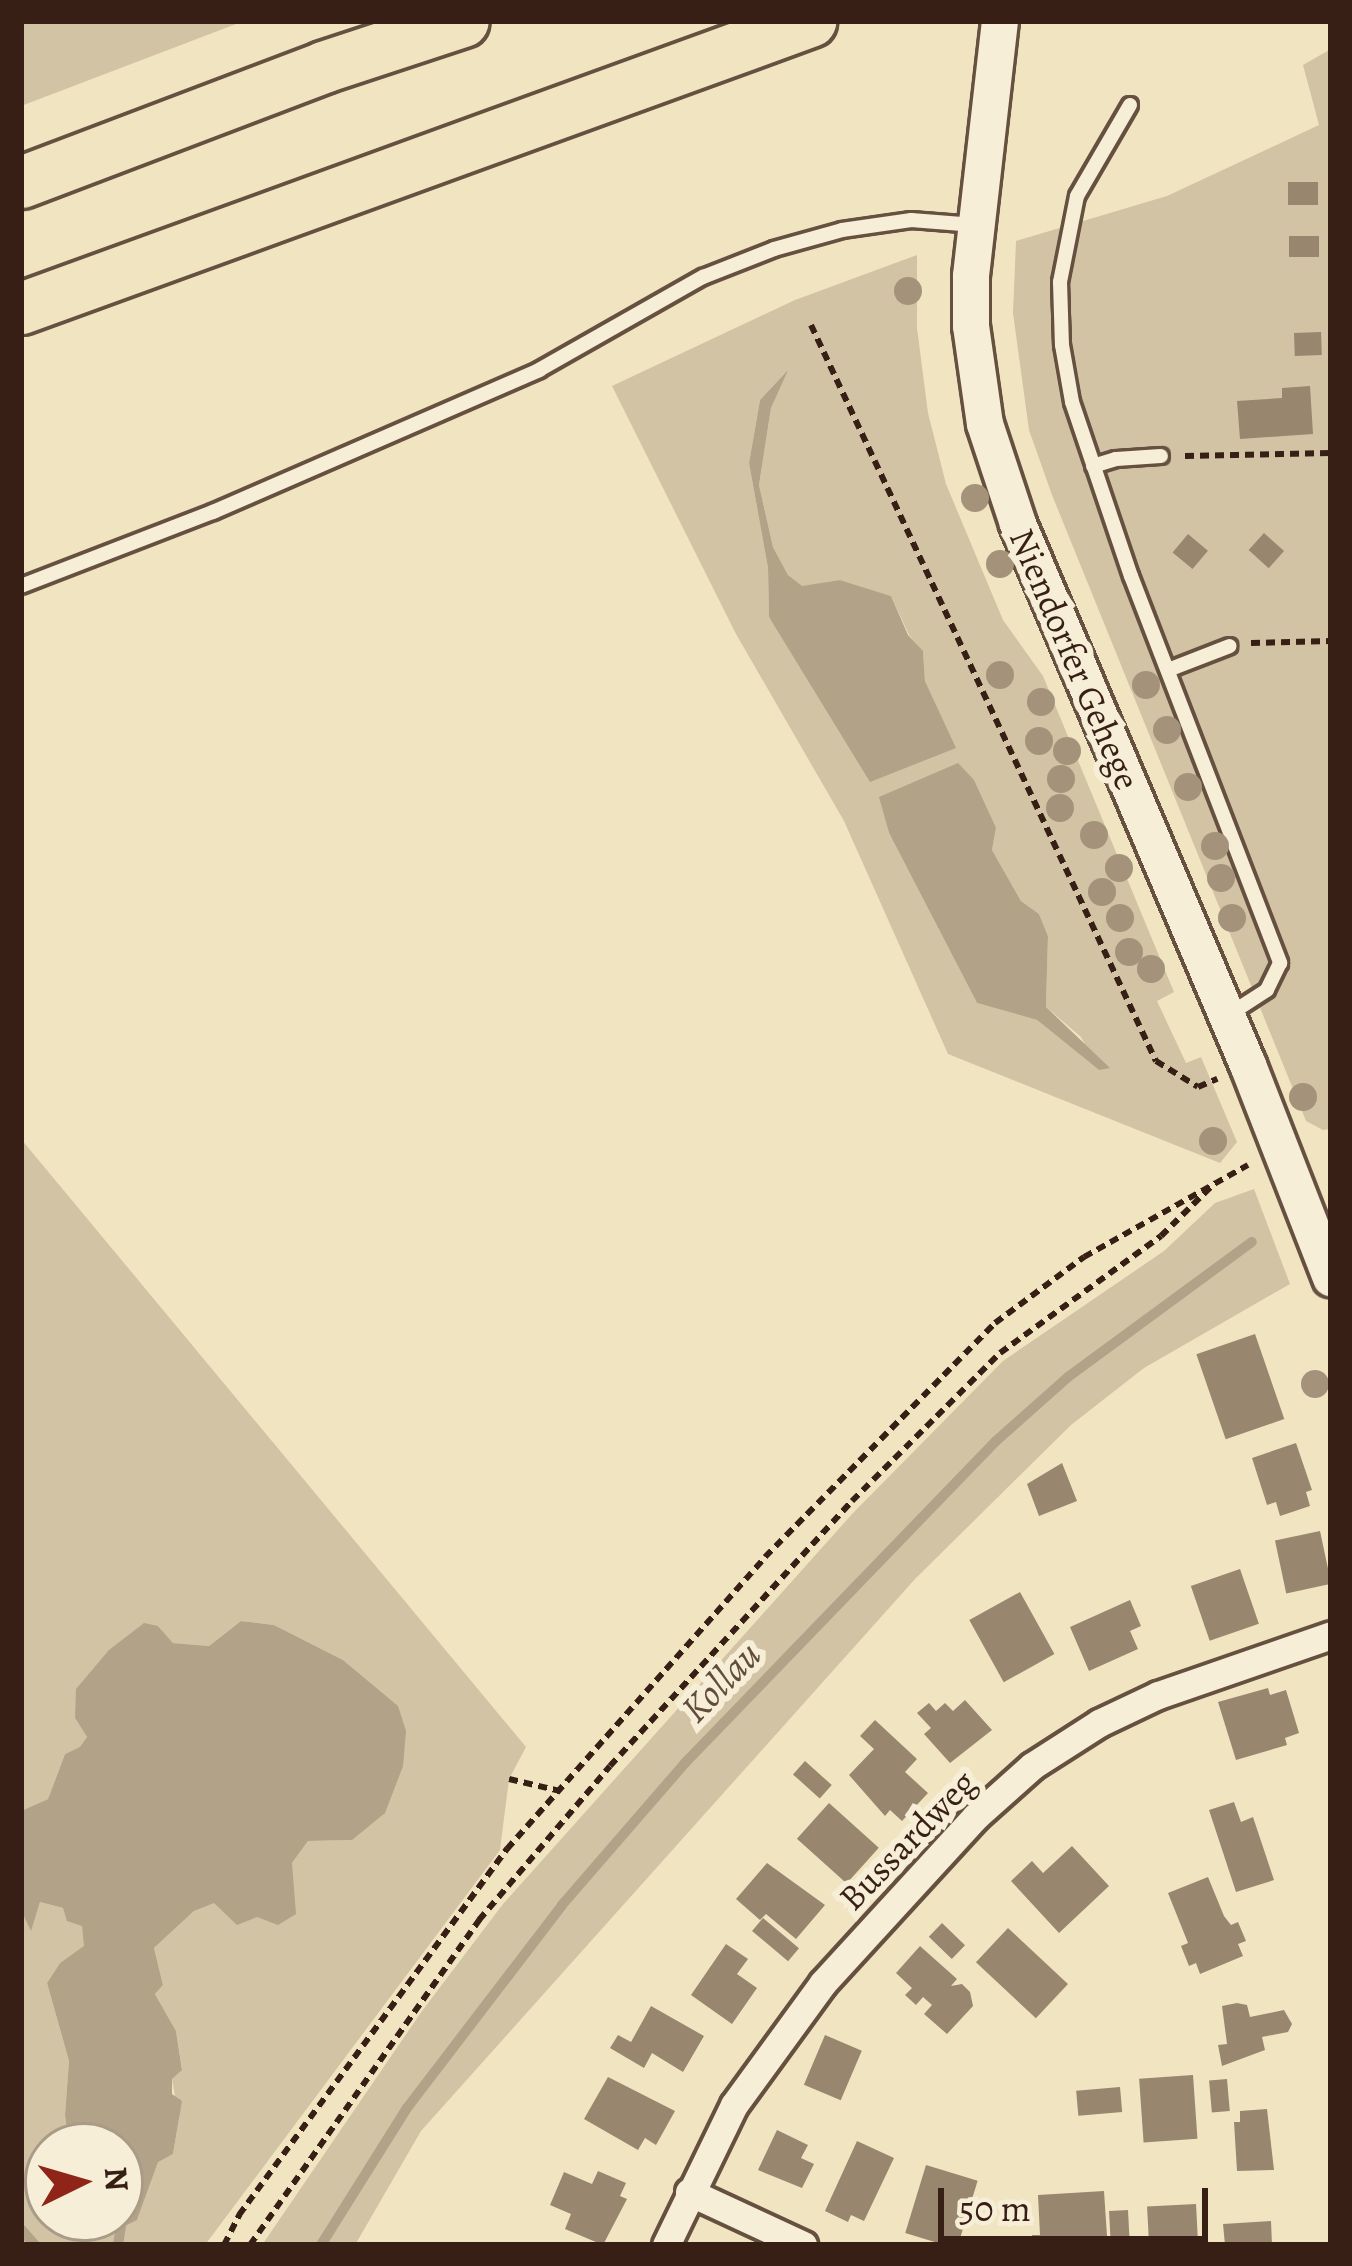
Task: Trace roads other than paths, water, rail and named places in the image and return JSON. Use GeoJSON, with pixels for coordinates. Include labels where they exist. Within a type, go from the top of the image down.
{"type":"FeatureCollection","features":[{"type":"Feature","properties":{"kind":"highway"},"geometry":{"type":"LineString","coordinates":[[21,182],[323,67],[463,21]]}},
{"type":"Feature","properties":{"kind":"highway"},"geometry":{"type":"LineString","coordinates":[[21,308],[809,21]]}},
{"type":"Feature","properties":{"kind":"street","name":"Niendorfer Gehege"},"geometry":{"type":"LineString","coordinates":[[998,34],[975,225],[971,326],[998,470],[1247,1065],[1329,1277]]}},
{"type":"Feature","properties":{"kind":"street","name":"Bussardweg"},"geometry":{"type":"LineString","coordinates":[[674,2243],[689,2192],[734,2104],[823,1983],[975,1816],[1031,1766],[1099,1723],[1158,1695],[1331,1635]]}},
{"type":"Feature","properties":{"kind":"street"},"geometry":{"type":"LineString","coordinates":[[689,2192],[803,2245]]}},
{"type":"Feature","properties":{"kind":"lane"},"geometry":{"type":"LineString","coordinates":[[1130,105],[1077,196],[1060,282],[1062,345],[1072,402],[1094,466],[1280,963],[1267,990],[1226,1017]]}},
{"type":"Feature","properties":{"kind":"lane"},"geometry":{"type":"LineString","coordinates":[[21,586],[213,512],[539,370],[703,278],[774,249],[842,230],[911,220],[975,225]]}},
{"type":"Feature","properties":{"kind":"lane"},"geometry":{"type":"LineString","coordinates":[[1094,466],[1116,458],[1161,456]]}},
{"type":"Feature","properties":{"kind":"lane"},"geometry":{"type":"LineString","coordinates":[[1168,670],[1229,646]]}},
{"type":"Feature","properties":{"kind":"waterway","name":"Kollau"},"geometry":{"type":"LineString","coordinates":[[321,2245],[407,2108],[562,1905],[685,1763],[996,1441],[1068,1377],[1252,1242]]}},
{"type":"Feature","properties":{"kind":"waterway"},"geometry":{"type":"LineString","coordinates":[[21,2229],[35,2245]]}}]}
